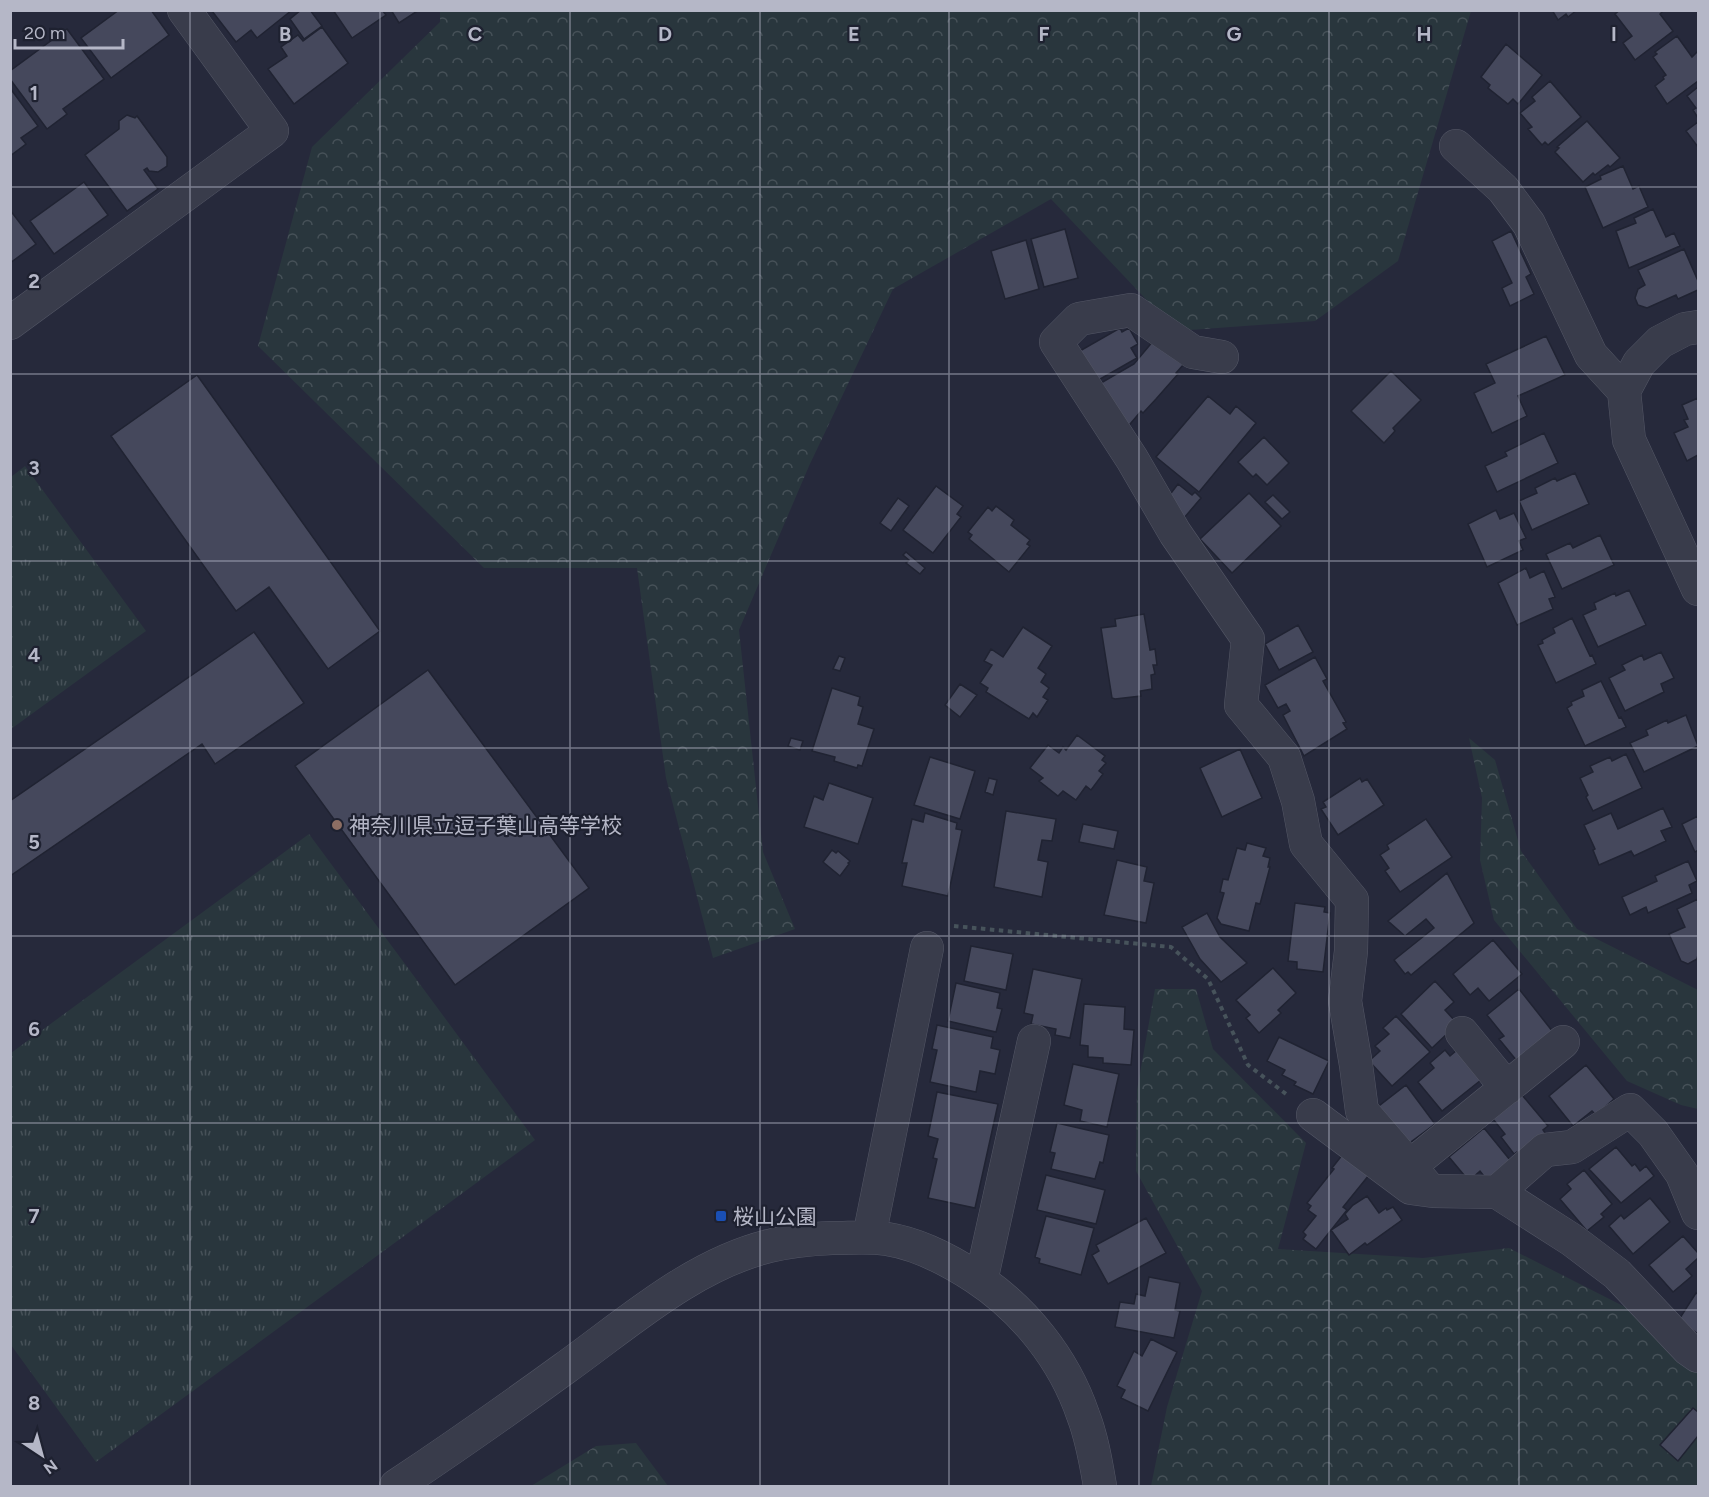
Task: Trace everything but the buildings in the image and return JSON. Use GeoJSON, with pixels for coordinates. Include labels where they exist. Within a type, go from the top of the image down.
{"type":"FeatureCollection","features":[{"type":"Feature","properties":{"kind":"street"},"geometry":{"type":"LineString","coordinates":[[10,323],[272,131],[184,10]]}},
{"type":"Feature","properties":{"kind":"street"},"geometry":{"type":"LineString","coordinates":[[1456,146],[1503,189],[1529,224],[1591,355],[1624,391]]}},
{"type":"Feature","properties":{"kind":"street"},"geometry":{"type":"LineString","coordinates":[[1222,357],[1193,352],[1131,310],[1079,319],[1056,342],[1132,459],[1175,533],[1248,639],[1241,705],[1284,757],[1299,801],[1306,844],[1352,900],[1351,951],[1345,1001],[1362,1111],[1420,1178],[1497,1192],[1572,1240],[1617,1274],[1698,1356]]}},
{"type":"Feature","properties":{"kind":"street"},"geometry":{"type":"LineString","coordinates":[[1698,327],[1685,329],[1660,342],[1639,363],[1624,391],[1629,440],[1698,589]]}},
{"type":"Feature","properties":{"kind":"street"},"geometry":{"type":"LineString","coordinates":[[869,1237],[927,948]]}},
{"type":"Feature","properties":{"kind":"street"},"geometry":{"type":"LineString","coordinates":[[1462,1033],[1507,1088]]}},
{"type":"Feature","properties":{"kind":"street"},"geometry":{"type":"LineString","coordinates":[[981,1281],[1034,1041]]}},
{"type":"Feature","properties":{"kind":"street"},"geometry":{"type":"LineString","coordinates":[[1312,1115],[1411,1188],[1507,1088],[1563,1042]]}},
{"type":"Feature","properties":{"kind":"street"},"geometry":{"type":"LineString","coordinates":[[1497,1192],[1545,1150],[1572,1147],[1630,1110],[1653,1133],[1682,1174],[1698,1213]]}},
{"type":"Feature","properties":{"kind":"street"},"geometry":{"type":"LineString","coordinates":[[396,1486],[499,1416],[689,1280],[747,1252],[770,1245],[805,1239],[869,1237],[888,1239],[934,1254],[981,1281],[994,1290],[1044,1340],[1059,1364],[1084,1415],[1100,1486]]}},
{"type":"Feature","properties":{"kind":"path"},"geometry":{"type":"LineString","coordinates":[[927,948],[933,924],[1171,947],[1208,979],[1248,1065],[1312,1115]]}},
{"type":"Feature","properties":{"kind":"green space"},"geometry":{"type":"Polygon","coordinates":[[[440,11],[1471,11],[1398,261],[1315,321],[1176,331],[1051,199],[893,289],[809,466],[739,630],[763,852],[795,929],[713,958],[666,778],[637,568],[484,568],[258,346],[312,147],[440,22],[440,11]]]}},
{"type":"Feature","properties":{"kind":"green space"},"geometry":{"type":"Polygon","coordinates":[[[25,466],[146,631],[11,729],[11,477],[25,466]]]}},
{"type":"Feature","properties":{"kind":"green space"},"geometry":{"type":"Polygon","coordinates":[[[1469,738],[1495,760],[1521,851],[1577,929],[1698,990],[1698,1109],[1681,1105],[1627,1081],[1494,920],[1480,860],[1482,798],[1469,738]]]}},
{"type":"Feature","properties":{"kind":"green space"},"geometry":{"type":"Polygon","coordinates":[[[309,834],[535,1140],[96,1462],[11,1345],[11,1053],[309,834]]]}},
{"type":"Feature","properties":{"kind":"green space"},"geometry":{"type":"Polygon","coordinates":[[[1155,989],[1196,989],[1213,1049],[1306,1143],[1278,1249],[1423,1258],[1509,1248],[1635,1312],[1698,1374],[1698,1486],[1151,1486],[1167,1407],[1202,1291],[1136,1171],[1137,1090],[1155,989]]]}},
{"type":"Feature","properties":{"kind":"green space"},"geometry":{"type":"Polygon","coordinates":[[[636,1443],[668,1486],[531,1486],[596,1446],[636,1443]]]}},
{"type":"Feature","properties":{"kind":"place","name":"神奈川県立逗子葉山高等学校"},"geometry":{"type":"Point","coordinates":[337,825]}},
{"type":"Feature","properties":{"kind":"place","name":"桜山公園"},"geometry":{"type":"Point","coordinates":[721,1216]}}]}
